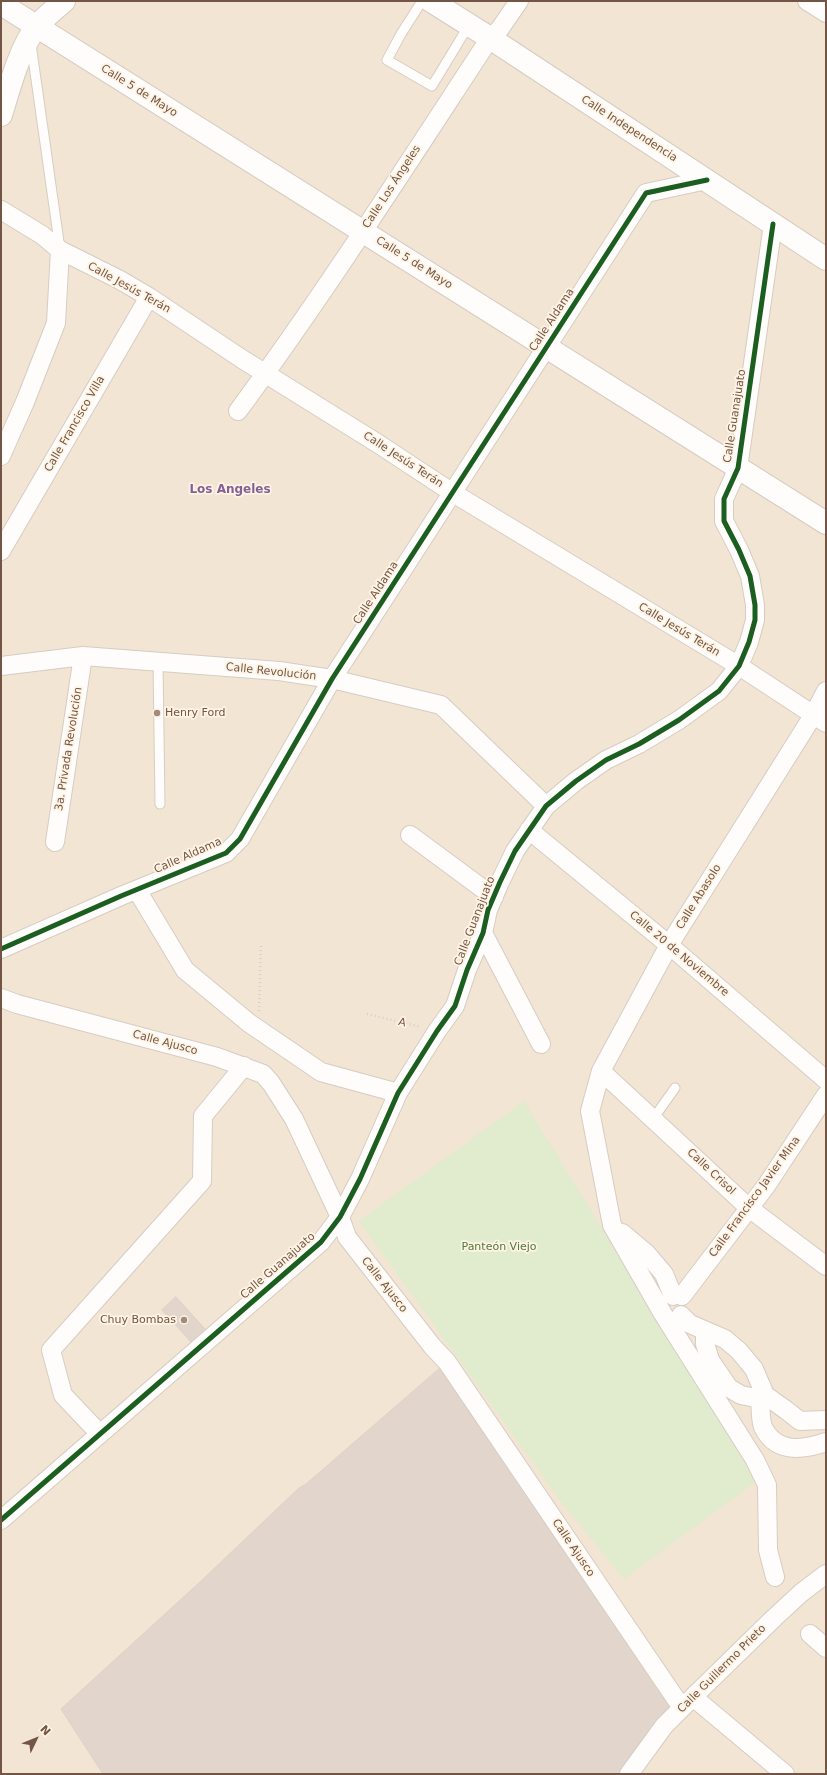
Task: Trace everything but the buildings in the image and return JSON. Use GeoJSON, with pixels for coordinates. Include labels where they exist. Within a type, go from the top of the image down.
{"type":"FeatureCollection","features":[{"type":"Feature","properties":{"kind":"main road"},"geometry":{"type":"LineString","coordinates":[[1,115],[14,72],[34,32],[64,1]]}},
{"type":"Feature","properties":{"kind":"main road","name":"Calle Independencia"},"geometry":{"type":"LineString","coordinates":[[431,1],[490,38],[826,259]]}},
{"type":"Feature","properties":{"kind":"main road","name":"Calle 5 de Mayo"},"geometry":{"type":"LineString","coordinates":[[1,4],[34,32],[363,231],[546,348],[826,523]]}},
{"type":"Feature","properties":{"kind":"street","name":"Calle Los Ángeles"},"geometry":{"type":"LineString","coordinates":[[238,411],[266,374],[363,231],[490,38],[499,30],[519,1]]}},
{"type":"Feature","properties":{"kind":"street"},"geometry":{"type":"LineString","coordinates":[[807,1],[826,13]]}},
{"type":"Feature","properties":{"kind":"street","name":"Calle Aldama"},"geometry":{"type":"LineString","coordinates":[[1,949],[121,896],[226,853],[240,838],[332,679],[646,192],[707,180]]}},
{"type":"Feature","properties":{"kind":"street","name":"Calle Jesús Terán"},"geometry":{"type":"LineString","coordinates":[[1,210],[42,235],[60,250],[120,280],[149,297],[266,374],[377,443],[453,493],[739,666],[820,718]]}},
{"type":"Feature","properties":{"kind":"street","name":"Calle Guanajuato"},"geometry":{"type":"LineString","coordinates":[[1,1520],[321,1242],[340,1217],[360,1179],[398,1093],[437,1031],[455,1006],[467,970],[483,933],[488,910],[515,851],[546,806],[576,781],[606,760],[639,744],[679,720],[719,691],[739,666],[749,642],[755,620],[755,605],[750,576],[724,521],[724,499],[738,468],[773,224]]}},
{"type":"Feature","properties":{"kind":"street"},"geometry":{"type":"LineString","coordinates":[[1,456],[25,402],[56,323],[60,250]]}},
{"type":"Feature","properties":{"kind":"street","name":"Calle Francisco Villa"},"geometry":{"type":"LineString","coordinates":[[1,551],[149,297]]}},
{"type":"Feature","properties":{"kind":"street","name":"Calle Revolución"},"geometry":{"type":"LineString","coordinates":[[1,666],[84,656],[279,671],[332,679],[441,705],[546,806]]}},
{"type":"Feature","properties":{"kind":"street","name":"3a. Privada Revolución"},"geometry":{"type":"LineString","coordinates":[[55,842],[84,656]]}},
{"type":"Feature","properties":{"kind":"street","name":"Calle Abasolo"},"geometry":{"type":"LineString","coordinates":[[612,1225],[590,1111],[601,1071],[670,945],[820,718],[826,691]]}},
{"type":"Feature","properties":{"kind":"street","name":"Calle 20 de Noviembre"},"geometry":{"type":"LineString","coordinates":[[529,830],[670,945],[826,1080]]}},
{"type":"Feature","properties":{"kind":"street"},"geometry":{"type":"LineString","coordinates":[[410,835],[494,897]]}},
{"type":"Feature","properties":{"kind":"street"},"geometry":{"type":"LineString","coordinates":[[137,890],[185,970],[258,1029],[322,1072],[398,1093]]}},
{"type":"Feature","properties":{"kind":"street"},"geometry":{"type":"LineString","coordinates":[[483,933],[541,1044]]}},
{"type":"Feature","properties":{"kind":"street","name":"Calle Ajusco"},"geometry":{"type":"LineString","coordinates":[[1,998],[17,1004],[217,1057],[263,1074],[271,1083],[294,1119],[340,1217],[347,1237],[432,1346],[447,1362],[687,1703],[785,1774]]}},
{"type":"Feature","properties":{"kind":"street"},"geometry":{"type":"LineString","coordinates":[[100,1434],[63,1395],[51,1350],[202,1181],[203,1116],[244,1066]]}},
{"type":"Feature","properties":{"kind":"street","name":"Calle Crisol"},"geometry":{"type":"LineString","coordinates":[[601,1071],[749,1208],[826,1266]]}},
{"type":"Feature","properties":{"kind":"street","name":"Calle Francisco Javier Mina"},"geometry":{"type":"LineString","coordinates":[[677,1296],[766,1186],[826,1095]]}},
{"type":"Feature","properties":{"kind":"street"},"geometry":{"type":"LineString","coordinates":[[612,1225],[647,1254],[664,1274],[677,1296],[686,1300],[688,1306],[686,1312],[681,1315],[690,1324],[725,1340],[740,1351],[754,1369],[762,1397],[762,1426],[770,1437],[781,1445],[800,1450],[826,1442]]}},
{"type":"Feature","properties":{"kind":"street"},"geometry":{"type":"LineString","coordinates":[[612,1225],[663,1314],[756,1460],[767,1485],[768,1550],[775,1577]]}},
{"type":"Feature","properties":{"kind":"street"},"geometry":{"type":"LineString","coordinates":[[705,1331],[705,1344],[710,1360],[729,1388],[741,1395],[762,1397],[800,1421],[826,1420]]}},
{"type":"Feature","properties":{"kind":"street"},"geometry":{"type":"LineString","coordinates":[[800,1421],[800,1450]]}},
{"type":"Feature","properties":{"kind":"street","name":"Calle Guillermo Prieto"},"geometry":{"type":"LineString","coordinates":[[629,1774],[664,1726],[774,1618],[801,1593],[826,1574]]}},
{"type":"Feature","properties":{"kind":"street"},"geometry":{"type":"LineString","coordinates":[[810,1634],[826,1648]]}},
{"type":"Feature","properties":{"kind":"lane"},"geometry":{"type":"LineString","coordinates":[[422,1],[401,34],[387,60],[432,86],[469,25]]}},
{"type":"Feature","properties":{"kind":"lane"},"geometry":{"type":"LineString","coordinates":[[34,32],[60,250]]}},
{"type":"Feature","properties":{"kind":"lane"},"geometry":{"type":"LineString","coordinates":[[158,662],[160,804]]}},
{"type":"Feature","properties":{"kind":"lane"},"geometry":{"type":"LineString","coordinates":[[654,1120],[675,1088]]}},
{"type":"Feature","properties":{"kind":"path"},"geometry":{"type":"LineString","coordinates":[[258,1029],[261,943]]}},
{"type":"Feature","properties":{"kind":"shaded area"},"geometry":{"type":"Polygon","coordinates":[[[1,1],[826,1],[826,1774],[1,1774],[1,1]]]}},
{"type":"Feature","properties":{"kind":"green space","name":"Panteón Viejo"},"geometry":{"type":"Polygon","coordinates":[[[524,1101],[757,1481],[624,1579],[562,1503],[359,1221],[524,1101]]]}},
{"type":"Feature","properties":{"kind":"cycle path"},"geometry":{"type":"LineString","coordinates":[[1,949],[121,896],[226,853],[240,839],[332,679],[646,193],[707,180]]}},
{"type":"Feature","properties":{"kind":"cycle path"},"geometry":{"type":"LineString","coordinates":[[1,1520],[321,1242],[340,1217],[360,1179],[398,1093],[437,1031],[455,1006],[467,970],[483,933],[488,910],[500,882],[515,851],[546,806],[576,781],[606,760],[639,744],[679,720],[719,691],[739,666],[749,642],[755,620],[755,605],[750,576],[724,521],[724,499],[738,468],[773,224]]}},
{"type":"Feature","properties":{"kind":"place","name":"Henry Ford"},"geometry":{"type":"Point","coordinates":[157,713]}},
{"type":"Feature","properties":{"kind":"place","name":"Chuy Bombas"},"geometry":{"type":"Point","coordinates":[184,1320]}},
{"type":"Feature","properties":{"kind":"district","name":"Los Angeles"},"geometry":{"type":"Point","coordinates":[230,490]}}]}
